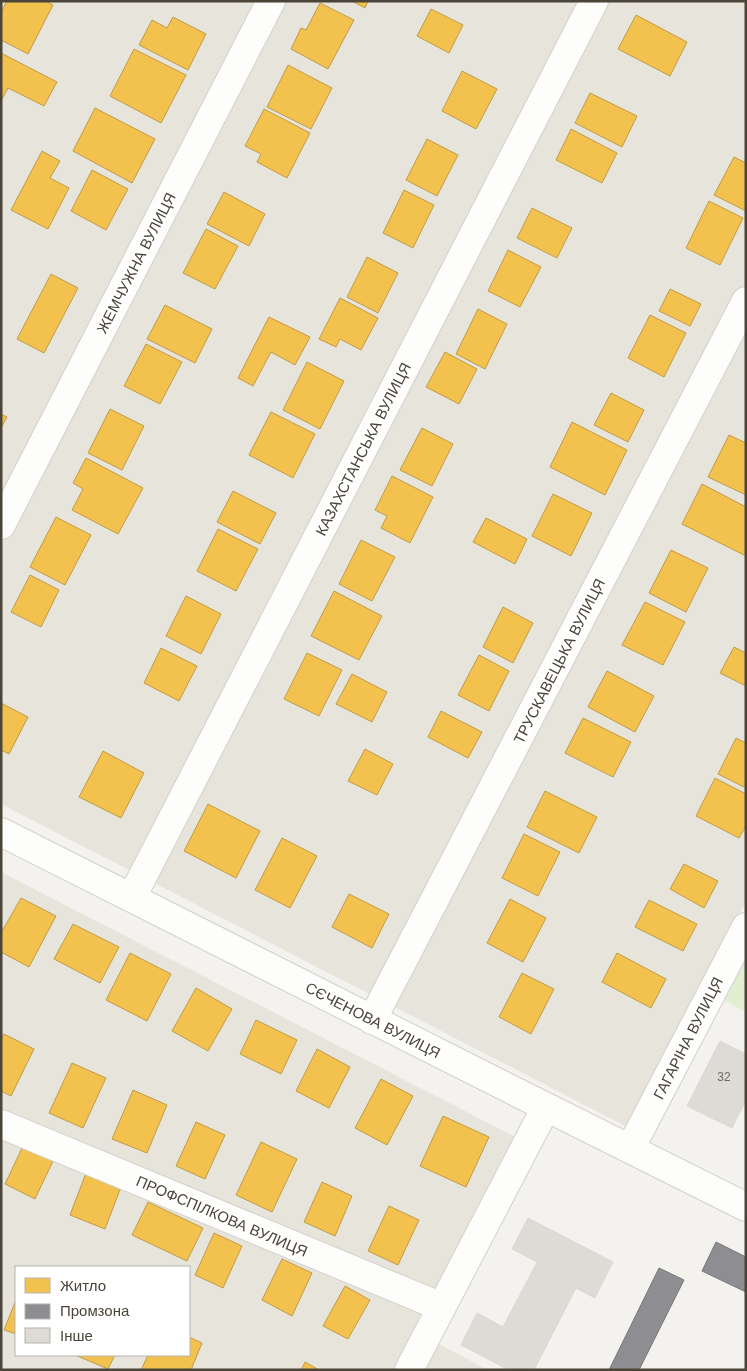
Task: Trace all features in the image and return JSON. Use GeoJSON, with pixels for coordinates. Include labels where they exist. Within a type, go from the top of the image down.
{"type":"FeatureCollection","features":[{"type":"Feature","properties":{"kind":"street","name":"ЖЕМЧУЖНА ВУЛИЦЯ"},"geometry":{"type":"LineString","coordinates":[[1,525],[271,1]]}},
{"type":"Feature","properties":{"kind":"street","name":"КАЗАХСТАНСЬКА ВУЛИЦЯ"},"geometry":{"type":"LineString","coordinates":[[132,897],[594,1]]}},
{"type":"Feature","properties":{"kind":"street","name":"ТРУСКАВЕЦЬКА ВУЛИЦЯ"},"geometry":{"type":"LineString","coordinates":[[372,1020],[746,301]]}},
{"type":"Feature","properties":{"kind":"street","name":"СЄЧЕНОВА ВУЛИЦЯ"},"geometry":{"type":"LineString","coordinates":[[1,832],[746,1207]]}},
{"type":"Feature","properties":{"kind":"street","name":"ГАГАРІНА ВУЛИЦЯ"},"geometry":{"type":"LineString","coordinates":[[630,1149],[746,927]]}},
{"type":"Feature","properties":{"kind":"street"},"geometry":{"type":"LineString","coordinates":[[409,1370],[546,1107]]}},
{"type":"Feature","properties":{"kind":"street","name":"ПРОФСПІЛКОВА ВУЛИЦЯ"},"geometry":{"type":"LineString","coordinates":[[1,1124],[442,1307]]}},
{"type":"Feature","properties":{"kind":"shaded area"},"geometry":{"type":"Polygon","coordinates":[[[1,1],[746,1],[746,901],[631,1129],[1,804],[1,1]]]}},
{"type":"Feature","properties":{"kind":"shaded area"},"geometry":{"type":"Polygon","coordinates":[[[1,872],[535,1147],[433,1341],[488,1370],[1,1370],[1,872]]]}},
{"type":"Feature","properties":{"kind":"green space"},"geometry":{"type":"Polygon","coordinates":[[[746,959],[746,1012],[724,1000],[746,959]]]}},
{"type":"Feature","properties":{"kind":"building: Житло"},"geometry":{"type":"Polygon","coordinates":[[[7,1],[45,1],[53,5],[28,54],[1,40],[1,12],[7,1]]]}},
{"type":"Feature","properties":{"kind":"building: Житло"},"geometry":{"type":"Polygon","coordinates":[[[352,1],[368,1],[365,8],[352,1]]]}},
{"type":"Feature","properties":{"kind":"building: Житло"},"geometry":{"type":"Polygon","coordinates":[[[320,3],[354,20],[328,69],[291,49],[301,28],[306,30],[320,3]]]}},
{"type":"Feature","properties":{"kind":"building: Житло"},"geometry":{"type":"Polygon","coordinates":[[[431,9],[463,25],[449,53],[417,36],[431,9]]]}},
{"type":"Feature","properties":{"kind":"building: Житло"},"geometry":{"type":"Polygon","coordinates":[[[636,15],[687,42],[670,76],[618,49],[636,15]]]}},
{"type":"Feature","properties":{"kind":"building: Житло"},"geometry":{"type":"Polygon","coordinates":[[[173,17],[206,34],[188,70],[139,45],[152,20],[167,28],[173,17]]]}},
{"type":"Feature","properties":{"kind":"building: Житло"},"geometry":{"type":"Polygon","coordinates":[[[134,49],[186,75],[161,123],[110,96],[134,49]]]}},
{"type":"Feature","properties":{"kind":"building: Житло"},"geometry":{"type":"Polygon","coordinates":[[[1,53],[57,82],[44,106],[8,88],[1,101],[1,53]]]}},
{"type":"Feature","properties":{"kind":"building: Житло"},"geometry":{"type":"Polygon","coordinates":[[[288,65],[332,88],[311,129],[267,107],[288,65]]]}},
{"type":"Feature","properties":{"kind":"building: Житло"},"geometry":{"type":"Polygon","coordinates":[[[462,71],[497,89],[476,129],[442,111],[462,71]]]}},
{"type":"Feature","properties":{"kind":"building: Житло"},"geometry":{"type":"Polygon","coordinates":[[[590,93],[637,116],[622,147],[575,123],[590,93]]]}},
{"type":"Feature","properties":{"kind":"building: Житло"},"geometry":{"type":"Polygon","coordinates":[[[95,108],[155,139],[132,183],[73,151],[95,108]]]}},
{"type":"Feature","properties":{"kind":"building: Житло"},"geometry":{"type":"Polygon","coordinates":[[[264,109],[310,133],[287,178],[257,162],[261,154],[245,146],[264,109]]]}},
{"type":"Feature","properties":{"kind":"building: Житло"},"geometry":{"type":"Polygon","coordinates":[[[571,129],[617,153],[602,183],[556,160],[571,129]]]}},
{"type":"Feature","properties":{"kind":"building: Житло"},"geometry":{"type":"Polygon","coordinates":[[[427,139],[458,155],[437,196],[406,180],[427,139]]]}},
{"type":"Feature","properties":{"kind":"building: Житло"},"geometry":{"type":"Polygon","coordinates":[[[42,151],[60,161],[50,178],[69,188],[48,229],[11,210],[42,151]]]}},
{"type":"Feature","properties":{"kind":"building: Житло"},"geometry":{"type":"Polygon","coordinates":[[[734,157],[746,163],[746,211],[714,195],[734,157]]]}},
{"type":"Feature","properties":{"kind":"building: Житло"},"geometry":{"type":"Polygon","coordinates":[[[92,170],[128,189],[106,230],[71,211],[92,170]]]}},
{"type":"Feature","properties":{"kind":"building: Житло"},"geometry":{"type":"Polygon","coordinates":[[[404,190],[434,205],[413,248],[383,233],[404,190]]]}},
{"type":"Feature","properties":{"kind":"building: Житло"},"geometry":{"type":"Polygon","coordinates":[[[224,192],[265,214],[249,246],[207,224],[224,192]]]}},
{"type":"Feature","properties":{"kind":"building: Житло"},"geometry":{"type":"Polygon","coordinates":[[[709,201],[743,218],[720,265],[686,248],[709,201]]]}},
{"type":"Feature","properties":{"kind":"building: Житло"},"geometry":{"type":"Polygon","coordinates":[[[532,208],[572,228],[557,258],[517,238],[532,208]]]}},
{"type":"Feature","properties":{"kind":"building: Житло"},"geometry":{"type":"Polygon","coordinates":[[[206,229],[238,246],[215,289],[183,273],[206,229]]]}},
{"type":"Feature","properties":{"kind":"building: Житло"},"geometry":{"type":"Polygon","coordinates":[[[508,250],[541,267],[520,307],[488,291],[508,250]]]}},
{"type":"Feature","properties":{"kind":"building: Житло"},"geometry":{"type":"Polygon","coordinates":[[[367,257],[398,273],[378,313],[347,297],[367,257]]]}},
{"type":"Feature","properties":{"kind":"building: Житло"},"geometry":{"type":"Polygon","coordinates":[[[51,274],[78,288],[44,353],[17,339],[51,274]]]}},
{"type":"Feature","properties":{"kind":"building: Житло"},"geometry":{"type":"Polygon","coordinates":[[[670,289],[701,304],[690,326],[659,311],[670,289]]]}},
{"type":"Feature","properties":{"kind":"building: Житло"},"geometry":{"type":"Polygon","coordinates":[[[340,298],[378,318],[361,350],[340,339],[336,347],[319,339],[340,298]]]}},
{"type":"Feature","properties":{"kind":"building: Житло"},"geometry":{"type":"Polygon","coordinates":[[[165,305],[212,329],[195,363],[147,339],[165,305]]]}},
{"type":"Feature","properties":{"kind":"building: Житло"},"geometry":{"type":"Polygon","coordinates":[[[478,309],[507,324],[485,369],[456,354],[478,309]]]}},
{"type":"Feature","properties":{"kind":"building: Житло"},"geometry":{"type":"Polygon","coordinates":[[[650,315],[686,333],[664,377],[628,358],[650,315]]]}},
{"type":"Feature","properties":{"kind":"building: Житло"},"geometry":{"type":"Polygon","coordinates":[[[269,317],[310,337],[295,365],[271,352],[253,386],[238,378],[269,317]]]}},
{"type":"Feature","properties":{"kind":"building: Житло"},"geometry":{"type":"Polygon","coordinates":[[[146,344],[182,362],[160,404],[124,386],[146,344]]]}},
{"type":"Feature","properties":{"kind":"building: Житло"},"geometry":{"type":"Polygon","coordinates":[[[445,352],[477,369],[459,404],[426,387],[445,352]]]}},
{"type":"Feature","properties":{"kind":"building: Житло"},"geometry":{"type":"Polygon","coordinates":[[[307,362],[344,381],[320,429],[283,410],[307,362]]]}},
{"type":"Feature","properties":{"kind":"building: Житло"},"geometry":{"type":"Polygon","coordinates":[[[611,393],[644,410],[628,442],[594,425],[611,393]]]}},
{"type":"Feature","properties":{"kind":"building: Житло"},"geometry":{"type":"Polygon","coordinates":[[[110,409],[144,426],[122,470],[88,453],[110,409]]]}},
{"type":"Feature","properties":{"kind":"building: Житло"},"geometry":{"type":"Polygon","coordinates":[[[271,412],[315,434],[293,478],[249,455],[271,412]]]}},
{"type":"Feature","properties":{"kind":"building: Житло"},"geometry":{"type":"Polygon","coordinates":[[[1,414],[7,417],[1,428],[1,414]]]}},
{"type":"Feature","properties":{"kind":"building: Житло"},"geometry":{"type":"Polygon","coordinates":[[[572,422],[627,450],[605,495],[550,467],[572,422]]]}},
{"type":"Feature","properties":{"kind":"building: Житло"},"geometry":{"type":"Polygon","coordinates":[[[422,428],[453,444],[432,486],[400,470],[422,428]]]}},
{"type":"Feature","properties":{"kind":"building: Житло"},"geometry":{"type":"Polygon","coordinates":[[[729,435],[746,443],[746,495],[708,477],[729,435]]]}},
{"type":"Feature","properties":{"kind":"building: Житло"},"geometry":{"type":"Polygon","coordinates":[[[86,458],[143,488],[118,534],[72,510],[83,489],[73,483],[86,458]]]}},
{"type":"Feature","properties":{"kind":"building: Житло"},"geometry":{"type":"Polygon","coordinates":[[[392,476],[433,497],[410,543],[381,528],[387,516],[375,510],[392,476]]]}},
{"type":"Feature","properties":{"kind":"building: Житло"},"geometry":{"type":"Polygon","coordinates":[[[702,484],[746,507],[746,556],[682,524],[702,484]]]}},
{"type":"Feature","properties":{"kind":"building: Житло"},"geometry":{"type":"Polygon","coordinates":[[[233,491],[276,513],[260,544],[217,522],[233,491]]]}},
{"type":"Feature","properties":{"kind":"building: Житло"},"geometry":{"type":"Polygon","coordinates":[[[553,494],[592,513],[571,556],[532,536],[553,494]]]}},
{"type":"Feature","properties":{"kind":"building: Житло"},"geometry":{"type":"Polygon","coordinates":[[[56,517],[91,535],[65,585],[30,567],[56,517]]]}},
{"type":"Feature","properties":{"kind":"building: Житло"},"geometry":{"type":"Polygon","coordinates":[[[486,518],[527,539],[515,564],[473,542],[486,518]]]}},
{"type":"Feature","properties":{"kind":"building: Житло"},"geometry":{"type":"Polygon","coordinates":[[[218,529],[258,549],[236,591],[197,571],[218,529]]]}},
{"type":"Feature","properties":{"kind":"building: Житло"},"geometry":{"type":"Polygon","coordinates":[[[361,540],[395,557],[372,601],[339,584],[361,540]]]}},
{"type":"Feature","properties":{"kind":"building: Житло"},"geometry":{"type":"Polygon","coordinates":[[[671,550],[708,568],[686,612],[649,593],[671,550]]]}},
{"type":"Feature","properties":{"kind":"building: Житло"},"geometry":{"type":"Polygon","coordinates":[[[30,575],[59,590],[41,627],[11,612],[30,575]]]}},
{"type":"Feature","properties":{"kind":"building: Житло"},"geometry":{"type":"Polygon","coordinates":[[[334,591],[382,616],[359,660],[311,636],[334,591]]]}},
{"type":"Feature","properties":{"kind":"building: Житло"},"geometry":{"type":"Polygon","coordinates":[[[186,596],[221,614],[201,654],[166,636],[186,596]]]}},
{"type":"Feature","properties":{"kind":"building: Житло"},"geometry":{"type":"Polygon","coordinates":[[[645,602],[685,622],[663,665],[622,645],[645,602]]]}},
{"type":"Feature","properties":{"kind":"building: Житло"},"geometry":{"type":"Polygon","coordinates":[[[503,607],[533,623],[513,663],[483,647],[503,607]]]}},
{"type":"Feature","properties":{"kind":"building: Житло"},"geometry":{"type":"Polygon","coordinates":[[[734,647],[746,653],[746,686],[720,673],[734,647]]]}},
{"type":"Feature","properties":{"kind":"building: Житло"},"geometry":{"type":"Polygon","coordinates":[[[161,648],[197,666],[179,701],[144,683],[161,648]]]}},
{"type":"Feature","properties":{"kind":"building: Житло"},"geometry":{"type":"Polygon","coordinates":[[[307,653],[342,670],[319,716],[284,699],[307,653]]]}},
{"type":"Feature","properties":{"kind":"building: Житло"},"geometry":{"type":"Polygon","coordinates":[[[479,655],[509,671],[489,711],[458,695],[479,655]]]}},
{"type":"Feature","properties":{"kind":"building: Житло"},"geometry":{"type":"Polygon","coordinates":[[[607,671],[654,696],[635,732],[588,707],[607,671]]]}},
{"type":"Feature","properties":{"kind":"building: Житло"},"geometry":{"type":"Polygon","coordinates":[[[352,674],[387,692],[372,722],[336,704],[352,674]]]}},
{"type":"Feature","properties":{"kind":"building: Житло"},"geometry":{"type":"Polygon","coordinates":[[[1,703],[28,717],[9,754],[1,750],[1,703]]]}},
{"type":"Feature","properties":{"kind":"building: Житло"},"geometry":{"type":"Polygon","coordinates":[[[441,711],[482,732],[468,758],[428,737],[441,711]]]}},
{"type":"Feature","properties":{"kind":"building: Житло"},"geometry":{"type":"Polygon","coordinates":[[[583,718],[631,742],[613,777],[565,753],[583,718]]]}},
{"type":"Feature","properties":{"kind":"building: Житло"},"geometry":{"type":"Polygon","coordinates":[[[736,738],[746,743],[746,788],[718,774],[736,738]]]}},
{"type":"Feature","properties":{"kind":"building: Житло"},"geometry":{"type":"Polygon","coordinates":[[[365,749],[393,764],[377,795],[348,781],[365,749]]]}},
{"type":"Feature","properties":{"kind":"building: Житло"},"geometry":{"type":"Polygon","coordinates":[[[103,751],[144,773],[121,818],[79,797],[103,751]]]}},
{"type":"Feature","properties":{"kind":"building: Житло"},"geometry":{"type":"Polygon","coordinates":[[[715,778],[746,794],[746,826],[739,838],[696,816],[715,778]]]}},
{"type":"Feature","properties":{"kind":"building: Житло"},"geometry":{"type":"Polygon","coordinates":[[[545,791],[597,817],[579,853],[527,827],[545,791]]]}},
{"type":"Feature","properties":{"kind":"building: Житло"},"geometry":{"type":"Polygon","coordinates":[[[208,804],[260,831],[236,878],[184,851],[208,804]]]}},
{"type":"Feature","properties":{"kind":"building: Житло"},"geometry":{"type":"Polygon","coordinates":[[[524,834],[560,852],[538,896],[502,878],[524,834]]]}},
{"type":"Feature","properties":{"kind":"building: Житло"},"geometry":{"type":"Polygon","coordinates":[[[282,838],[317,856],[290,908],[255,890],[282,838]]]}},
{"type":"Feature","properties":{"kind":"building: Житло"},"geometry":{"type":"Polygon","coordinates":[[[684,864],[718,881],[704,908],[670,889],[684,864]]]}},
{"type":"Feature","properties":{"kind":"building: Житло"},"geometry":{"type":"Polygon","coordinates":[[[349,894],[389,914],[372,948],[332,927],[349,894]]]}},
{"type":"Feature","properties":{"kind":"building: Житло"},"geometry":{"type":"Polygon","coordinates":[[[21,898],[56,916],[29,967],[1,952],[1,933],[21,898]]]}},
{"type":"Feature","properties":{"kind":"building: Житло"},"geometry":{"type":"Polygon","coordinates":[[[510,899],[546,918],[523,962],[487,943],[510,899]]]}},
{"type":"Feature","properties":{"kind":"building: Житло"},"geometry":{"type":"Polygon","coordinates":[[[649,900],[697,924],[683,951],[635,927],[649,900]]]}},
{"type":"Feature","properties":{"kind":"building: Житло"},"geometry":{"type":"Polygon","coordinates":[[[73,924],[119,947],[100,983],[54,959],[73,924]]]}},
{"type":"Feature","properties":{"kind":"building: Житло"},"geometry":{"type":"Polygon","coordinates":[[[130,953],[171,974],[147,1021],[106,1000],[130,953]]]}},
{"type":"Feature","properties":{"kind":"building: Житло"},"geometry":{"type":"Polygon","coordinates":[[[617,953],[666,979],[651,1008],[602,982],[617,953]]]}},
{"type":"Feature","properties":{"kind":"building: Житло"},"geometry":{"type":"Polygon","coordinates":[[[522,973],[554,989],[531,1034],[499,1017],[522,973]]]}},
{"type":"Feature","properties":{"kind":"building: Житло"},"geometry":{"type":"Polygon","coordinates":[[[196,988],[232,1009],[208,1051],[172,1031],[196,988]]]}},
{"type":"Feature","properties":{"kind":"building: Житло"},"geometry":{"type":"Polygon","coordinates":[[[256,1020],[297,1040],[281,1074],[240,1054],[256,1020]]]}},
{"type":"Feature","properties":{"kind":"building: Житло"},"geometry":{"type":"Polygon","coordinates":[[[4,1034],[34,1049],[11,1096],[1,1091],[1,1039],[4,1034]]]}},
{"type":"Feature","properties":{"kind":"building: Житло"},"geometry":{"type":"Polygon","coordinates":[[[317,1049],[350,1067],[329,1108],[296,1091],[317,1049]]]}},
{"type":"Feature","properties":{"kind":"building: Житло"},"geometry":{"type":"Polygon","coordinates":[[[72,1063],[106,1078],[83,1128],[49,1113],[72,1063]]]}},
{"type":"Feature","properties":{"kind":"building: Житло"},"geometry":{"type":"Polygon","coordinates":[[[381,1079],[413,1096],[387,1145],[355,1128],[381,1079]]]}},
{"type":"Feature","properties":{"kind":"building: Житло"},"geometry":{"type":"Polygon","coordinates":[[[133,1090],[167,1105],[147,1153],[112,1139],[133,1090]]]}},
{"type":"Feature","properties":{"kind":"building: Житло"},"geometry":{"type":"Polygon","coordinates":[[[443,1116],[489,1137],[466,1187],[420,1166],[443,1116]]]}},
{"type":"Feature","properties":{"kind":"building: Житло"},"geometry":{"type":"Polygon","coordinates":[[[196,1122],[225,1135],[205,1179],[176,1166],[196,1122]]]}},
{"type":"Feature","properties":{"kind":"building: Житло"},"geometry":{"type":"Polygon","coordinates":[[[261,1142],[297,1159],[272,1212],[236,1195],[261,1142]]]}},
{"type":"Feature","properties":{"kind":"building: Житло"},"geometry":{"type":"Polygon","coordinates":[[[23,1146],[53,1161],[35,1199],[5,1184],[23,1146]]]}},
{"type":"Feature","properties":{"kind":"building: Житло"},"geometry":{"type":"Polygon","coordinates":[[[86,1173],[121,1187],[105,1229],[70,1215],[86,1173]]]}},
{"type":"Feature","properties":{"kind":"building: Житло"},"geometry":{"type":"Polygon","coordinates":[[[322,1182],[352,1196],[335,1236],[304,1222],[322,1182]]]}},
{"type":"Feature","properties":{"kind":"building: Житло"},"geometry":{"type":"Polygon","coordinates":[[[148,1202],[203,1228],[187,1261],[132,1235],[148,1202]]]}},
{"type":"Feature","properties":{"kind":"building: Житло"},"geometry":{"type":"Polygon","coordinates":[[[389,1206],[419,1220],[398,1265],[368,1251],[389,1206]]]}},
{"type":"Feature","properties":{"kind":"building: Житло"},"geometry":{"type":"Polygon","coordinates":[[[214,1233],[242,1246],[223,1288],[195,1275],[214,1233]]]}},
{"type":"Feature","properties":{"kind":"building: Житло"},"geometry":{"type":"Polygon","coordinates":[[[282,1259],[312,1273],[292,1316],[262,1300],[282,1259]]]}},
{"type":"Feature","properties":{"kind":"building: Житло"},"geometry":{"type":"Polygon","coordinates":[[[345,1286],[370,1300],[348,1339],[323,1326],[345,1286]]]}},
{"type":"Feature","properties":{"kind":"building: Житло"},"geometry":{"type":"Polygon","coordinates":[[[15,1302],[15,1334],[4,1330],[15,1302]]]}},
{"type":"Feature","properties":{"kind":"building: Житло"},"geometry":{"type":"Polygon","coordinates":[[[190,1337],[202,1343],[191,1370],[141,1370],[148,1356],[190,1356],[190,1337]]]}},
{"type":"Feature","properties":{"kind":"building: Житло"},"geometry":{"type":"Polygon","coordinates":[[[77,1356],[114,1356],[108,1369],[77,1356]]]}},
{"type":"Feature","properties":{"kind":"building: Житло"},"geometry":{"type":"Polygon","coordinates":[[[305,1362],[319,1370],[301,1370],[305,1362]]]}},
{"type":"Feature","properties":{"kind":"building: Промзона"},"geometry":{"type":"Polygon","coordinates":[[[716,1242],[746,1257],[746,1292],[702,1271],[716,1242]]]}},
{"type":"Feature","properties":{"kind":"building: Промзона"},"geometry":{"type":"Polygon","coordinates":[[[659,1268],[684,1280],[639,1370],[609,1370],[659,1268]]]}},
{"type":"Feature","properties":{"kind":"building: Інше"},"geometry":{"type":"Polygon","coordinates":[[[720,1041],[746,1054],[746,1100],[732,1128],[687,1106],[720,1041]]]}},
{"type":"Feature","properties":{"kind":"building: Інше"},"geometry":{"type":"Polygon","coordinates":[[[528,1218],[613,1262],[595,1298],[576,1288],[534,1370],[509,1370],[461,1345],[477,1313],[503,1327],[537,1262],[512,1249],[528,1218]]]}}]}
